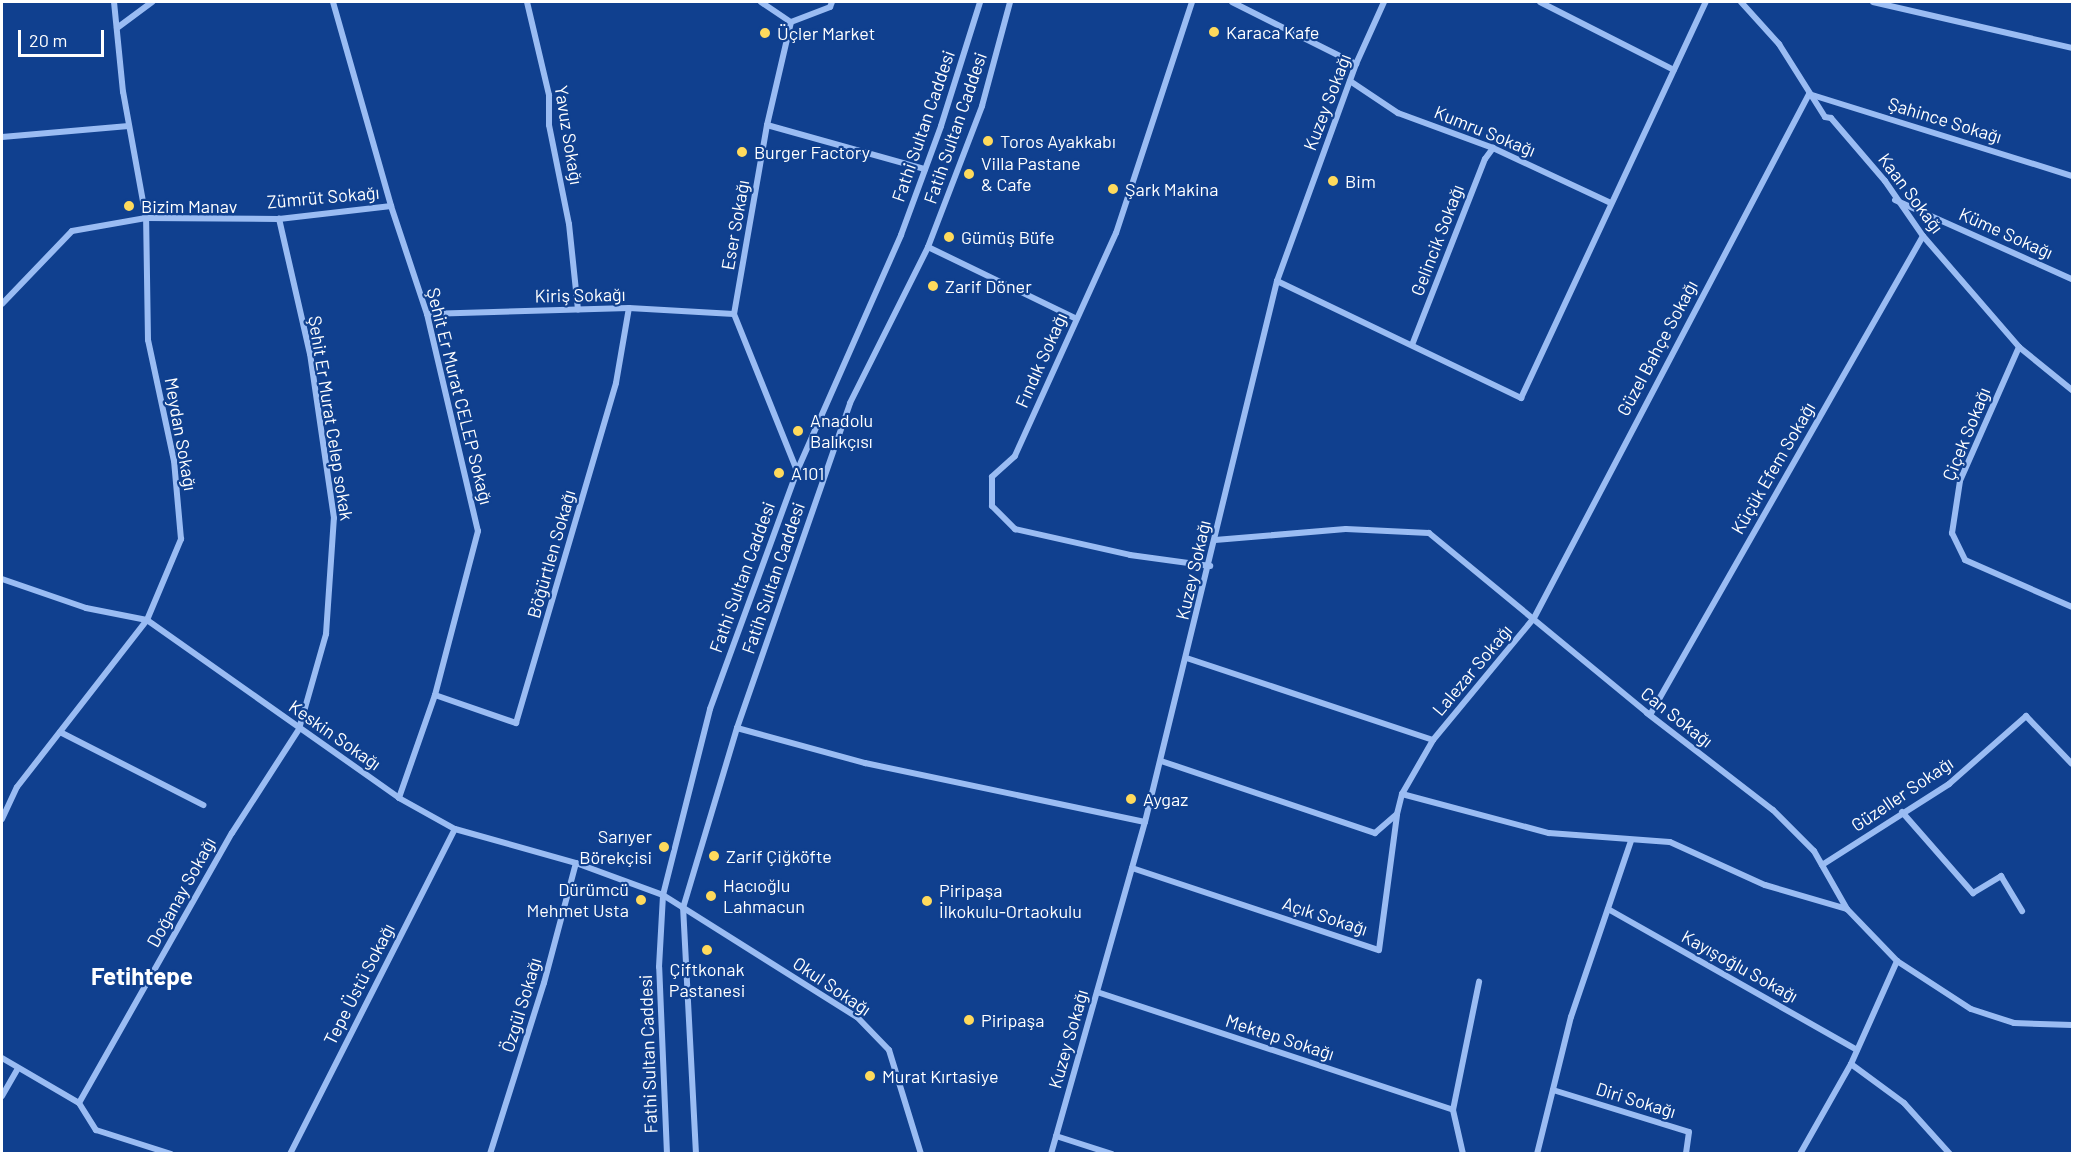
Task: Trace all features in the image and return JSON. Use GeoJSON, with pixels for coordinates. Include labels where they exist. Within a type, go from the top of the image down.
{"type":"FeatureCollection","features":[{"type":"Feature","properties":{"kind":"street","name":"Meydan Sokağı"},"geometry":{"type":"LineString","coordinates":[[2,819],[17,787],[147,620],[181,539],[174,461],[148,340],[146,218],[129,126],[114,2]]}},
{"type":"Feature","properties":{"kind":"street"},"geometry":{"type":"LineString","coordinates":[[117,28],[153,2]]}},
{"type":"Feature","properties":{"kind":"street","name":"Şehit Er Murat CELEP Sokağı"},"geometry":{"type":"LineString","coordinates":[[333,2],[391,206],[427,314],[478,531],[435,695],[399,798]]}},
{"type":"Feature","properties":{"kind":"street","name":"Yavuz Sokağı"},"geometry":{"type":"LineString","coordinates":[[527,2],[549,94],[549,125],[569,224],[578,310]]}},
{"type":"Feature","properties":{"kind":"street"},"geometry":{"type":"LineString","coordinates":[[761,2],[792,22],[830,8],[832,2]]}},
{"type":"Feature","properties":{"kind":"street","name":"Fathi Sultan Caddesi"},"geometry":{"type":"LineString","coordinates":[[667,1154],[659,967],[663,895],[710,709],[797,471],[901,235],[980,2]]}},
{"type":"Feature","properties":{"kind":"street","name":"Fatih Sultan Caddesi"},"geometry":{"type":"LineString","coordinates":[[696,1154],[683,908],[737,728],[850,403],[928,247],[982,106],[1010,2]]}},
{"type":"Feature","properties":{"kind":"street","name":"Fındık Sokağı"},"geometry":{"type":"LineString","coordinates":[[1192,2],[1116,233],[1075,318],[1015,456],[992,477],[992,506],[1015,529],[1130,555],[1210,566]]}},
{"type":"Feature","properties":{"kind":"street"},"geometry":{"type":"LineString","coordinates":[[1232,2],[1356,64]]}},
{"type":"Feature","properties":{"kind":"street","name":"Kuzey Sokağı"},"geometry":{"type":"LineString","coordinates":[[1051,1154],[1161,761],[1210,566],[1277,281],[1356,64],[1384,2]]}},
{"type":"Feature","properties":{"kind":"street"},"geometry":{"type":"LineString","coordinates":[[1540,2],[1674,70]]}},
{"type":"Feature","properties":{"kind":"street"},"geometry":{"type":"LineString","coordinates":[[1277,281],[1521,398],[1706,2]]}},
{"type":"Feature","properties":{"kind":"street","name":"Kaan Sokağı"},"geometry":{"type":"LineString","coordinates":[[1742,2],[1779,44],[1809,94],[1885,181],[1895,200],[1923,236],[2019,347],[2073,390]]}},
{"type":"Feature","properties":{"kind":"street"},"geometry":{"type":"LineString","coordinates":[[1873,2],[2073,48]]}},
{"type":"Feature","properties":{"kind":"street","name":"Eser Sokağı"},"geometry":{"type":"LineString","coordinates":[[734,314],[767,125],[792,22]]}},
{"type":"Feature","properties":{"kind":"street","name":"Kumru Sokağı"},"geometry":{"type":"LineString","coordinates":[[1350,81],[1398,113],[1493,148],[1611,203]]}},
{"type":"Feature","properties":{"kind":"street","name":"Şahince Sokağı"},"geometry":{"type":"LineString","coordinates":[[1809,94],[2073,176]]}},
{"type":"Feature","properties":{"kind":"street","name":"Güzel Bahçe Sokağı"},"geometry":{"type":"LineString","coordinates":[[1534,618],[1809,94]]}},
{"type":"Feature","properties":{"kind":"street"},"geometry":{"type":"LineString","coordinates":[[767,125],[925,169]]}},
{"type":"Feature","properties":{"kind":"street"},"geometry":{"type":"LineString","coordinates":[[2,137],[129,126]]}},
{"type":"Feature","properties":{"kind":"street","name":"Gelincik Sokağı"},"geometry":{"type":"LineString","coordinates":[[1412,345],[1485,159],[1493,148]]}},
{"type":"Feature","properties":{"kind":"street","name":"Küme Sokağı"},"geometry":{"type":"LineString","coordinates":[[1895,200],[2073,279]]}},
{"type":"Feature","properties":{"kind":"street","name":"Zümrüt Sokağı"},"geometry":{"type":"LineString","coordinates":[[2,304],[72,231],[146,218],[279,219],[391,206]]}},
{"type":"Feature","properties":{"kind":"street","name":"Şehit Er Murat Celep sokak"},"geometry":{"type":"LineString","coordinates":[[279,219],[310,354],[334,518],[326,634],[299,729]]}},
{"type":"Feature","properties":{"kind":"street","name":"Küçük Efem Sokağı"},"geometry":{"type":"LineString","coordinates":[[1650,715],[1923,236]]}},
{"type":"Feature","properties":{"kind":"street"},"geometry":{"type":"LineString","coordinates":[[928,247],[1075,318]]}},
{"type":"Feature","properties":{"kind":"street","name":"Kiriş Sokağı"},"geometry":{"type":"LineString","coordinates":[[427,314],[629,309],[734,314]]}},
{"type":"Feature","properties":{"kind":"street","name":"Böğürtlen Sokağı"},"geometry":{"type":"LineString","coordinates":[[435,695],[516,723],[616,383],[629,309]]}},
{"type":"Feature","properties":{"kind":"street"},"geometry":{"type":"LineString","coordinates":[[734,314],[797,471]]}},
{"type":"Feature","properties":{"kind":"street","name":"Çiçek Sokağı"},"geometry":{"type":"LineString","coordinates":[[2019,347],[1960,481],[1952,533],[1965,560],[2073,607]]}},
{"type":"Feature","properties":{"kind":"street","name":"Can Sokağı"},"geometry":{"type":"LineString","coordinates":[[1215,540],[1346,529],[1429,533],[1650,715],[1773,810],[1814,851],[1847,909],[1897,961],[1971,1009],[2014,1023],[2073,1025]]}},
{"type":"Feature","properties":{"kind":"street","name":"Keskin Sokağı"},"geometry":{"type":"LineString","coordinates":[[2,579],[86,608],[147,620],[399,798],[455,829],[576,863],[663,895]]}},
{"type":"Feature","properties":{"kind":"street","name":"Lalezar Sokağı"},"geometry":{"type":"LineString","coordinates":[[1397,814],[1402,794],[1433,740],[1534,618]]}},
{"type":"Feature","properties":{"kind":"street"},"geometry":{"type":"LineString","coordinates":[[1187,658],[1433,740]]}},
{"type":"Feature","properties":{"kind":"street","name":"Güzeller Sokağı"},"geometry":{"type":"LineString","coordinates":[[1822,865],[1949,784],[2026,716],[2073,764]]}},
{"type":"Feature","properties":{"kind":"street"},"geometry":{"type":"LineString","coordinates":[[737,728],[865,763],[1145,822]]}},
{"type":"Feature","properties":{"kind":"street","name":"Doğanay Sokağı"},"geometry":{"type":"LineString","coordinates":[[79,1102],[232,833],[299,729]]}},
{"type":"Feature","properties":{"kind":"street"},"geometry":{"type":"LineString","coordinates":[[60,732],[203,805]]}},
{"type":"Feature","properties":{"kind":"street"},"geometry":{"type":"LineString","coordinates":[[1161,761],[1374,833],[1397,814]]}},
{"type":"Feature","properties":{"kind":"street"},"geometry":{"type":"LineString","coordinates":[[1402,794],[1549,833],[1631,841],[1670,842],[1765,885],[1847,909]]}},
{"type":"Feature","properties":{"kind":"street"},"geometry":{"type":"LineString","coordinates":[[1902,812],[1973,893],[2001,876],[2022,911]]}},
{"type":"Feature","properties":{"kind":"street","name":"Açık Sokağı"},"geometry":{"type":"LineString","coordinates":[[1132,868],[1379,950],[1397,814]]}},
{"type":"Feature","properties":{"kind":"street","name":"Tepe Üstü Sokağı"},"geometry":{"type":"LineString","coordinates":[[290,1154],[455,829]]}},
{"type":"Feature","properties":{"kind":"street"},"geometry":{"type":"LineString","coordinates":[[1537,1154],[1571,1017],[1631,841]]}},
{"type":"Feature","properties":{"kind":"street","name":"Özgül Sokağı"},"geometry":{"type":"LineString","coordinates":[[490,1154],[544,983],[576,863]]}},
{"type":"Feature","properties":{"kind":"street","name":"Okul Sokağı"},"geometry":{"type":"LineString","coordinates":[[663,895],[857,1017],[889,1050],[921,1154]]}},
{"type":"Feature","properties":{"kind":"street","name":"Kayışoğlu Sokağı"},"geometry":{"type":"LineString","coordinates":[[1608,909],[1857,1050]]}},
{"type":"Feature","properties":{"kind":"street"},"geometry":{"type":"LineString","coordinates":[[1800,1154],[1851,1064],[1897,961]]}},
{"type":"Feature","properties":{"kind":"street"},"geometry":{"type":"LineString","coordinates":[[1463,1154],[1453,1110],[1479,982]]}},
{"type":"Feature","properties":{"kind":"street","name":"Mektep Sokağı"},"geometry":{"type":"LineString","coordinates":[[1097,992],[1453,1110]]}},
{"type":"Feature","properties":{"kind":"street"},"geometry":{"type":"LineString","coordinates":[[2,1058],[79,1102],[96,1130],[171,1154]]}},
{"type":"Feature","properties":{"kind":"street"},"geometry":{"type":"LineString","coordinates":[[1851,1064],[1904,1103],[1950,1154]]}},
{"type":"Feature","properties":{"kind":"street"},"geometry":{"type":"LineString","coordinates":[[2,1096],[18,1068]]}},
{"type":"Feature","properties":{"kind":"street","name":"Diri Sokağı"},"geometry":{"type":"LineString","coordinates":[[1553,1090],[1689,1132],[1686,1154]]}},
{"type":"Feature","properties":{"kind":"street"},"geometry":{"type":"LineString","coordinates":[[1056,1136],[1112,1154]]}},
{"type":"Feature","properties":{"kind":"place","name":"Karaca Kafe"},"geometry":{"type":"Point","coordinates":[1214,32]}},
{"type":"Feature","properties":{"kind":"place","name":"Üçler Market"},"geometry":{"type":"Point","coordinates":[765,33]}},
{"type":"Feature","properties":{"kind":"place","name":"Toros Ayakkabı"},"geometry":{"type":"Point","coordinates":[988,141]}},
{"type":"Feature","properties":{"kind":"place","name":"Burger Factory"},"geometry":{"type":"Point","coordinates":[742,152]}},
{"type":"Feature","properties":{"kind":"place","name":"Villa Pastane & Cafe"},"geometry":{"type":"Point","coordinates":[969,174]}},
{"type":"Feature","properties":{"kind":"place","name":"Bim"},"geometry":{"type":"Point","coordinates":[1333,181]}},
{"type":"Feature","properties":{"kind":"place","name":"Şark Makina"},"geometry":{"type":"Point","coordinates":[1113,189]}},
{"type":"Feature","properties":{"kind":"place","name":"Bizim Manav"},"geometry":{"type":"Point","coordinates":[129,206]}},
{"type":"Feature","properties":{"kind":"place","name":"Gümüş Büfe"},"geometry":{"type":"Point","coordinates":[949,237]}},
{"type":"Feature","properties":{"kind":"place","name":"Zarif Döner"},"geometry":{"type":"Point","coordinates":[933,286]}},
{"type":"Feature","properties":{"kind":"place","name":"Anadolu Balıkçısı"},"geometry":{"type":"Point","coordinates":[798,431]}},
{"type":"Feature","properties":{"kind":"place","name":"A101"},"geometry":{"type":"Point","coordinates":[779,473]}},
{"type":"Feature","properties":{"kind":"place","name":"Aygaz"},"geometry":{"type":"Point","coordinates":[1131,799]}},
{"type":"Feature","properties":{"kind":"place","name":"Sarıyer Börekçisi"},"geometry":{"type":"Point","coordinates":[664,847]}},
{"type":"Feature","properties":{"kind":"place","name":"Zarif Çiğköfte"},"geometry":{"type":"Point","coordinates":[714,856]}},
{"type":"Feature","properties":{"kind":"place","name":"Hacıoğlu Lahmacun"},"geometry":{"type":"Point","coordinates":[711,896]}},
{"type":"Feature","properties":{"kind":"place","name":"Dürümcü Mehmet Usta"},"geometry":{"type":"Point","coordinates":[641,900]}},
{"type":"Feature","properties":{"kind":"place","name":"Piripaşa İlkokulu-Ortaokulu"},"geometry":{"type":"Point","coordinates":[927,901]}},
{"type":"Feature","properties":{"kind":"place","name":"Çiftkonak Pastanesi"},"geometry":{"type":"Point","coordinates":[707,950]}},
{"type":"Feature","properties":{"kind":"place","name":"Piripaşa"},"geometry":{"type":"Point","coordinates":[969,1020]}},
{"type":"Feature","properties":{"kind":"place","name":"Murat Kırtasiye"},"geometry":{"type":"Point","coordinates":[870,1076]}},
{"type":"Feature","properties":{"kind":"district","name":"Fetihtepe"},"geometry":{"type":"Point","coordinates":[142,976]}}]}
